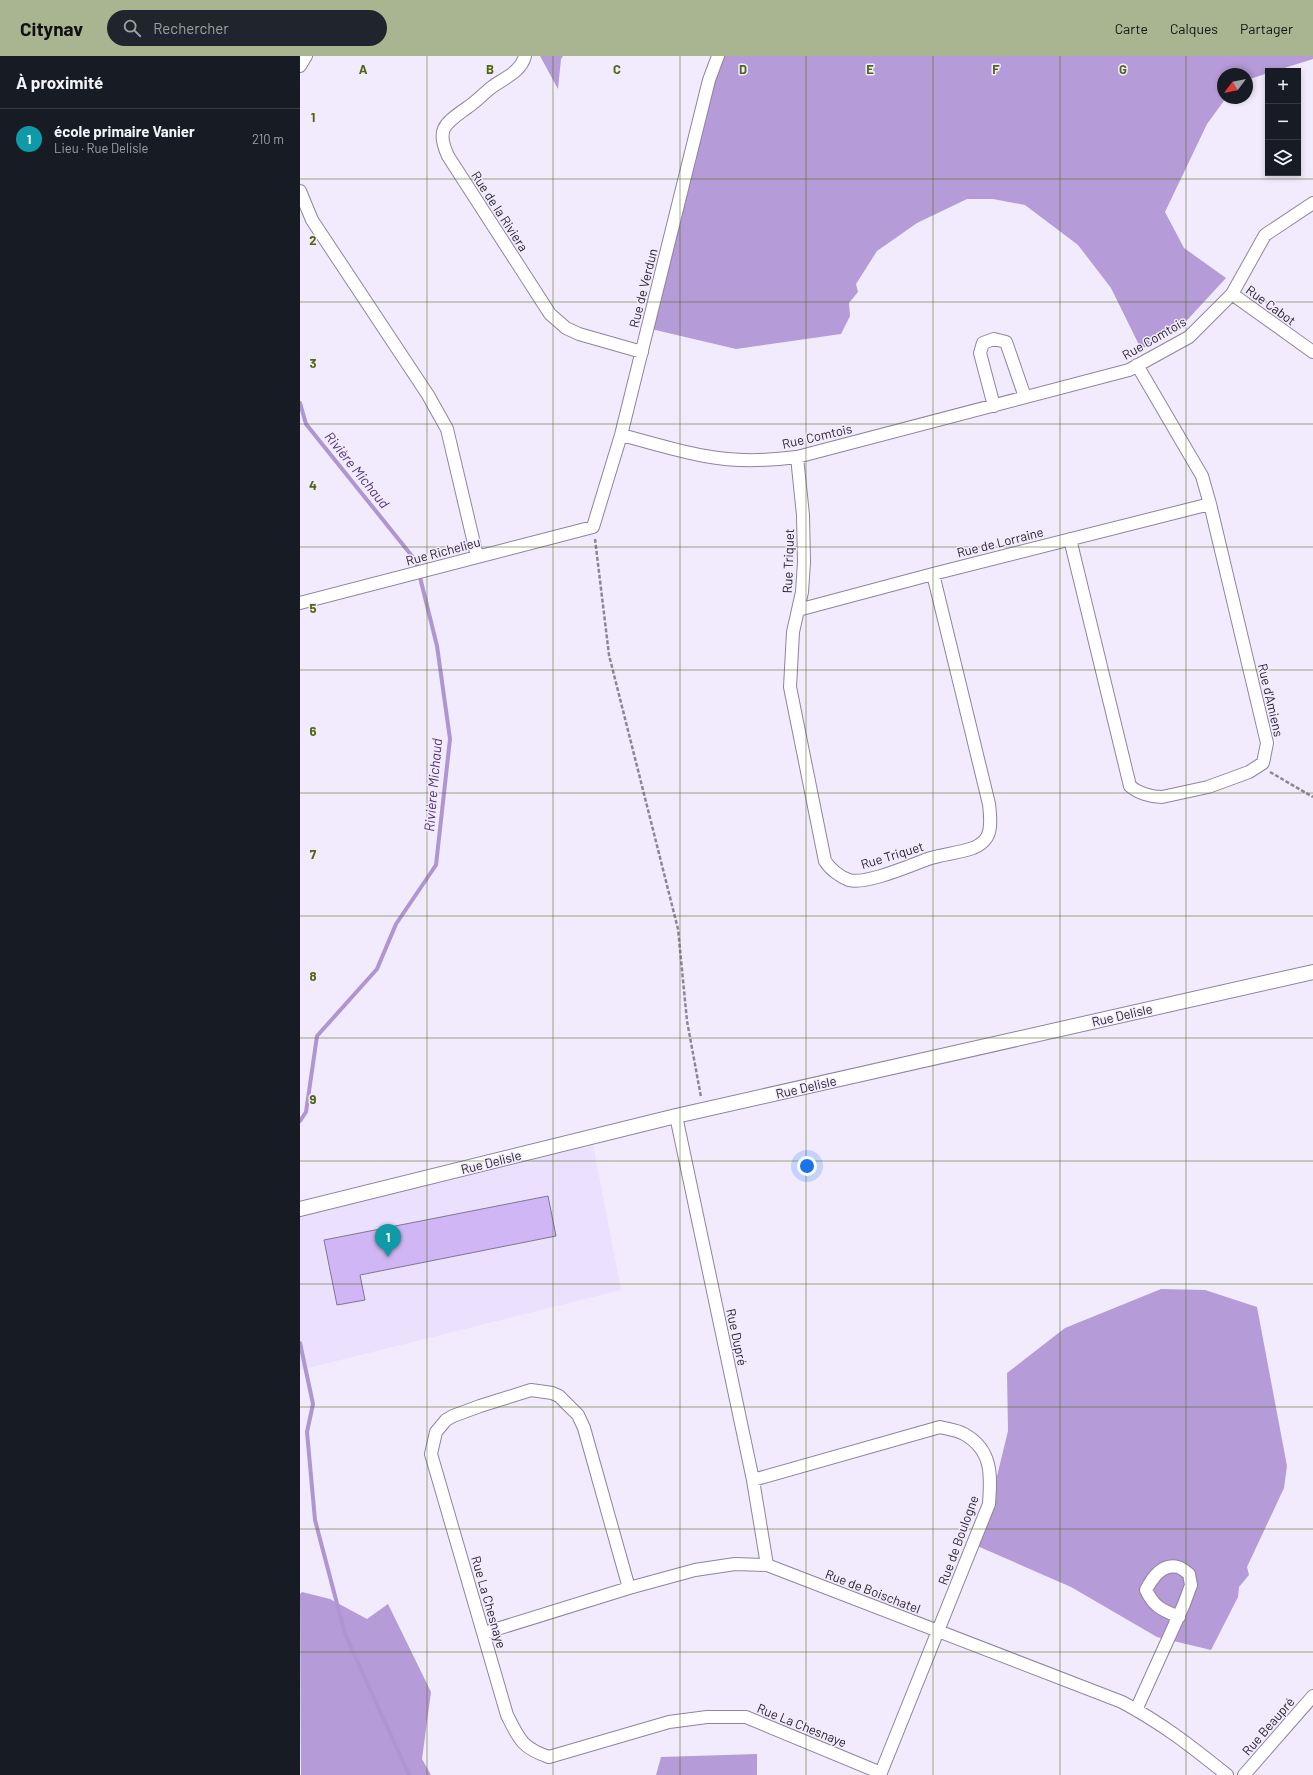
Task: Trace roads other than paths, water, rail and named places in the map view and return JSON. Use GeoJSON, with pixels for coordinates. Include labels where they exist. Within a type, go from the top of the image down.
{"type":"FeatureCollection","features":[{"type":"Feature","properties":{"kind":"street"},"geometry":{"type":"LineString","coordinates":[[300,66],[306,56]]}},
{"type":"Feature","properties":{"kind":"street","name":"Rue de la Riviera"},"geometry":{"type":"LineString","coordinates":[[525,56],[523,62],[514,73],[493,86],[456,115],[447,124],[444,128],[442,143],[448,156],[550,314],[566,328],[579,334],[642,352]]}},
{"type":"Feature","properties":{"kind":"street","name":"Rue de Verdun"},"geometry":{"type":"LineString","coordinates":[[594,527],[621,435],[709,80],[718,56]]}},
{"type":"Feature","properties":{"kind":"street"},"geometry":{"type":"LineString","coordinates":[[300,191],[312,220],[421,385],[447,429],[477,556]]}},
{"type":"Feature","properties":{"kind":"street","name":"Rue Comtois"},"geometry":{"type":"LineString","coordinates":[[621,435],[705,456],[766,461],[797,457],[1129,370],[1137,364],[1189,337],[1232,294],[1265,235],[1313,203]]}},
{"type":"Feature","properties":{"kind":"street","name":"Rue Cabot"},"geometry":{"type":"LineString","coordinates":[[1232,294],[1313,352]]}},
{"type":"Feature","properties":{"kind":"street"},"geometry":{"type":"LineString","coordinates":[[994,406],[980,353],[983,343],[994,340],[1006,342],[1025,398]]}},
{"type":"Feature","properties":{"kind":"street","name":"Rue d'Amiens"},"geometry":{"type":"LineString","coordinates":[[1070,539],[1130,786],[1135,790],[1154,797],[1162,797],[1208,786],[1249,772],[1263,763],[1267,743],[1202,476],[1137,364]]}},
{"type":"Feature","properties":{"kind":"street","name":"Rue Triquet"},"geometry":{"type":"LineString","coordinates":[[797,457],[803,515],[804,562],[802,592],[793,632],[790,687],[825,861],[829,868],[849,880],[864,880],[918,864],[931,858],[974,848],[988,836],[989,804],[933,574]]}},
{"type":"Feature","properties":{"kind":"street","name":"Rue de Lorraine"},"geometry":{"type":"LineString","coordinates":[[798,610],[933,574],[1210,504]]}},
{"type":"Feature","properties":{"kind":"street","name":"Rue Richelieu"},"geometry":{"type":"LineString","coordinates":[[300,603],[477,556],[594,527]]}},
{"type":"Feature","properties":{"kind":"street","name":"Rue Delisle"},"geometry":{"type":"LineString","coordinates":[[300,1209],[676,1116],[1313,972]]}},
{"type":"Feature","properties":{"kind":"street","name":"Rue Dupré"},"geometry":{"type":"LineString","coordinates":[[676,1116],[753,1480],[767,1565]]}},
{"type":"Feature","properties":{"kind":"street","name":"Rue La Chesnaye"},"geometry":{"type":"LineString","coordinates":[[629,1588],[584,1428],[578,1415],[559,1396],[552,1393],[530,1390],[453,1416],[446,1420],[436,1432],[431,1454],[507,1715],[522,1742],[533,1752],[548,1756],[670,1722],[707,1717],[746,1717],[880,1774]]}},
{"type":"Feature","properties":{"kind":"street","name":"Rue de Boulogne"},"geometry":{"type":"LineString","coordinates":[[753,1480],[940,1427],[963,1434],[978,1446],[988,1461],[992,1481],[989,1504],[880,1774]]}},
{"type":"Feature","properties":{"kind":"street","name":"Rue de Boischatel"},"geometry":{"type":"LineString","coordinates":[[484,1634],[629,1588],[695,1570],[735,1564],[767,1565],[1115,1700],[1136,1710],[1177,1735],[1227,1775]]}},
{"type":"Feature","properties":{"kind":"street"},"geometry":{"type":"LineString","coordinates":[[1136,1710],[1179,1617]]}},
{"type":"Feature","properties":{"kind":"street","name":"Rue Beaupré"},"geometry":{"type":"LineString","coordinates":[[1244,1775],[1313,1696]]}},
{"type":"Feature","properties":{"kind":"waterway","name":"Rivière Michaud"},"geometry":{"type":"LineString","coordinates":[[300,403],[306,424],[416,561],[437,646],[450,739],[436,865],[396,924],[377,969],[317,1036],[306,1112],[300,1121]]}},
{"type":"Feature","properties":{"kind":"waterway"},"geometry":{"type":"LineString","coordinates":[[300,1343],[313,1404],[307,1432],[315,1520],[345,1634],[409,1775]]}},
{"type":"Feature","properties":{"kind":"place","name":"école primaire Vanier"},"geometry":{"type":"Point","coordinates":[388,1257]}}]}
